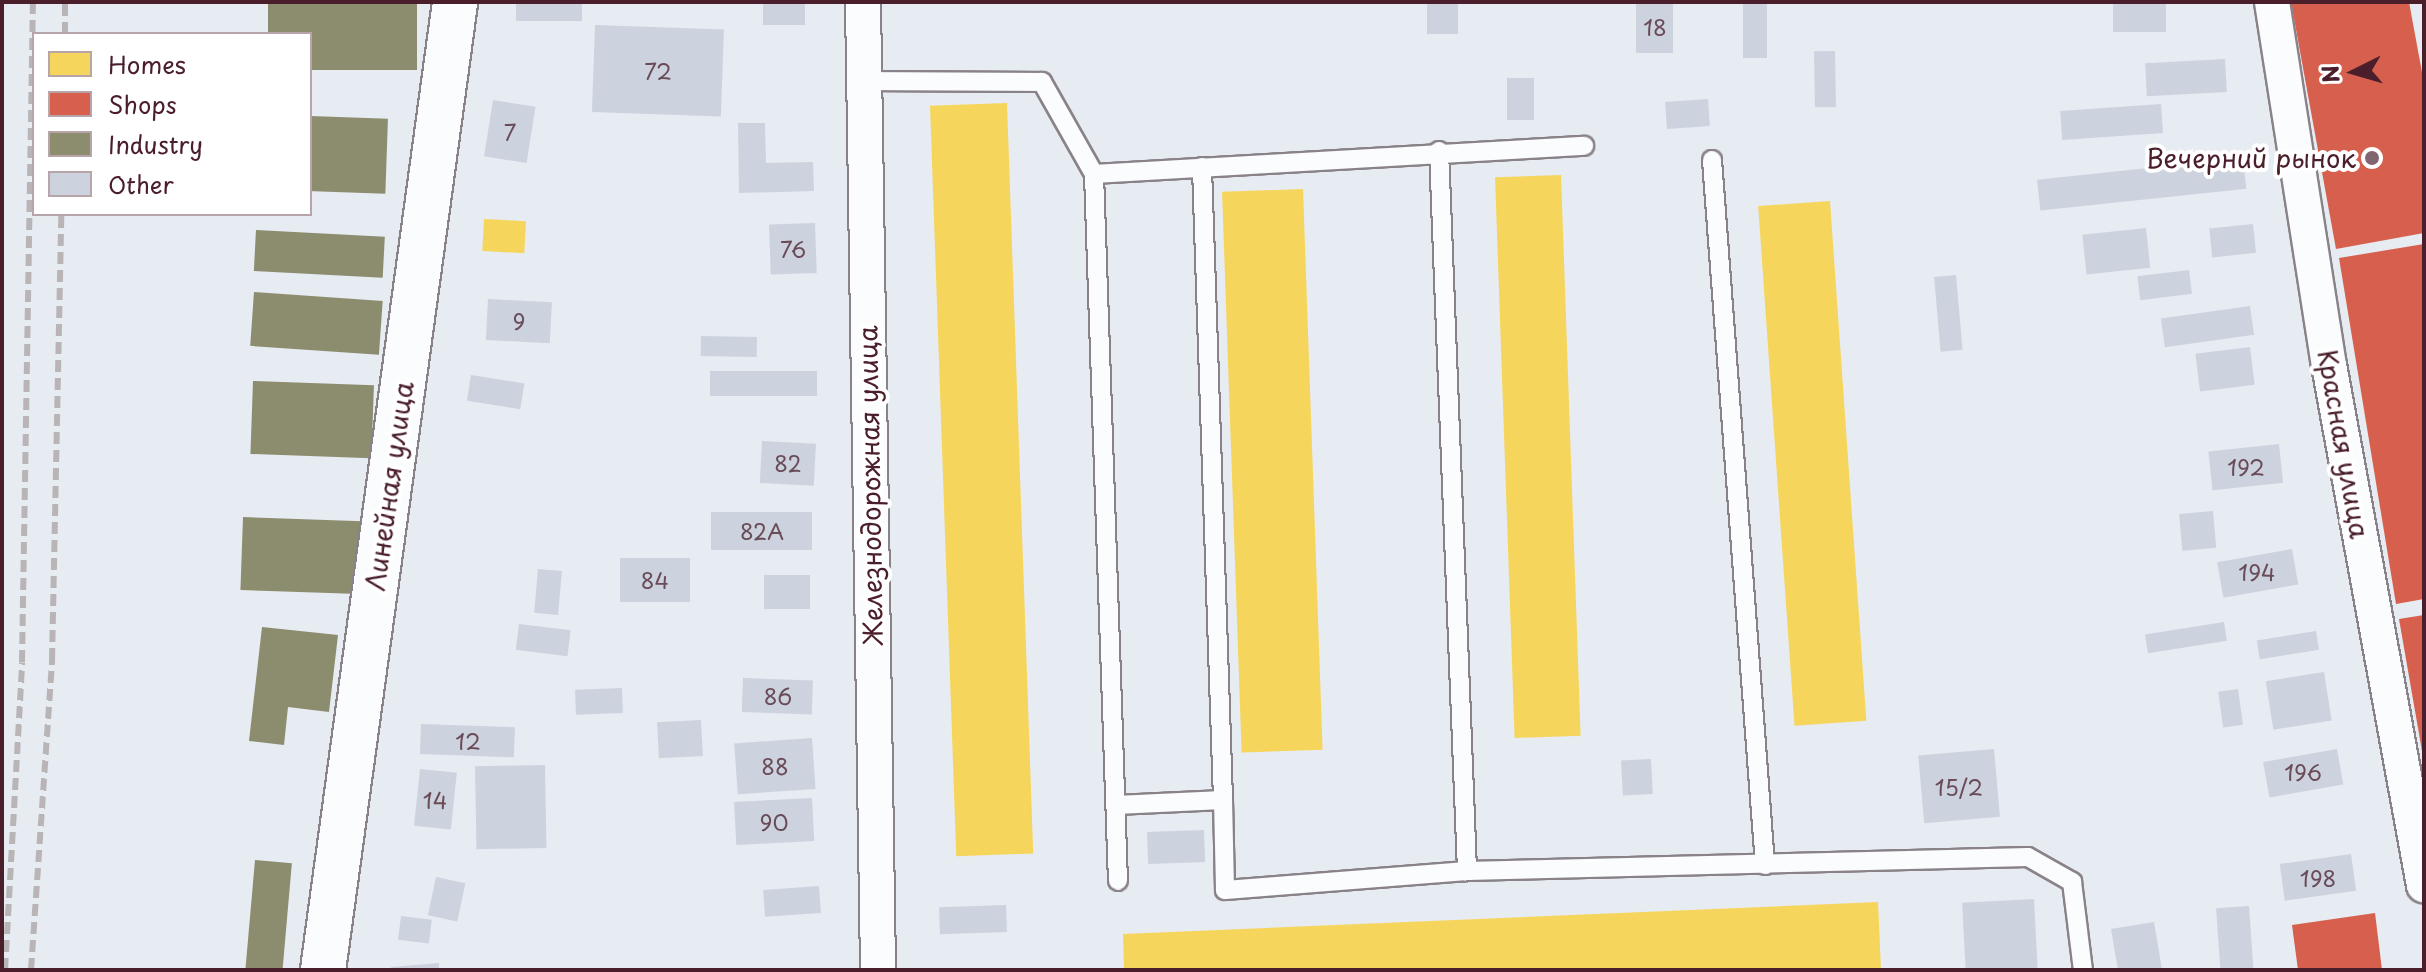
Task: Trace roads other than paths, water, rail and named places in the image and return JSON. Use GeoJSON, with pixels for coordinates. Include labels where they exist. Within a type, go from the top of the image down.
{"type":"FeatureCollection","features":[{"type":"Feature","properties":{"kind":"street","name":"Линейная улица"},"geometry":{"type":"LineString","coordinates":[[323,970],[455,2]]}},
{"type":"Feature","properties":{"kind":"street","name":"Железнодорожная улица"},"geometry":{"type":"LineString","coordinates":[[863,2],[878,970]]}},
{"type":"Feature","properties":{"kind":"street","name":"Красная улица"},"geometry":{"type":"LineString","coordinates":[[2272,2],[2329,365],[2424,885]]}},
{"type":"Feature","properties":{"kind":"lane"},"geometry":{"type":"LineString","coordinates":[[864,81],[1042,82],[1094,174],[1118,881]]}},
{"type":"Feature","properties":{"kind":"lane"},"geometry":{"type":"LineString","coordinates":[[1094,174],[1439,151],[1584,146]]}},
{"type":"Feature","properties":{"kind":"lane"},"geometry":{"type":"LineString","coordinates":[[1439,151],[1467,871]]}},
{"type":"Feature","properties":{"kind":"lane"},"geometry":{"type":"LineString","coordinates":[[1712,160],[1765,865]]}},
{"type":"Feature","properties":{"kind":"lane"},"geometry":{"type":"LineString","coordinates":[[1202,167],[1225,890],[1467,871],[2028,857],[2072,882],[2083,970]]}},
{"type":"Feature","properties":{"kind":"lane"},"geometry":{"type":"LineString","coordinates":[[1116,805],[1223,800]]}},
{"type":"Feature","properties":{"kind":"railway"},"geometry":{"type":"LineString","coordinates":[[32,32],[33,2]]}},
{"type":"Feature","properties":{"kind":"railway"},"geometry":{"type":"LineString","coordinates":[[65,2],[65,32]]}},
{"type":"Feature","properties":{"kind":"railway"},"geometry":{"type":"LineString","coordinates":[[5,970],[22,662],[32,62]]}},
{"type":"Feature","properties":{"kind":"railway"},"geometry":{"type":"LineString","coordinates":[[31,970],[52,660],[61,216]]}},
{"type":"Feature","properties":{"kind":"place","name":"Вечерний рынок"},"geometry":{"type":"Point","coordinates":[2372,158]}}]}
